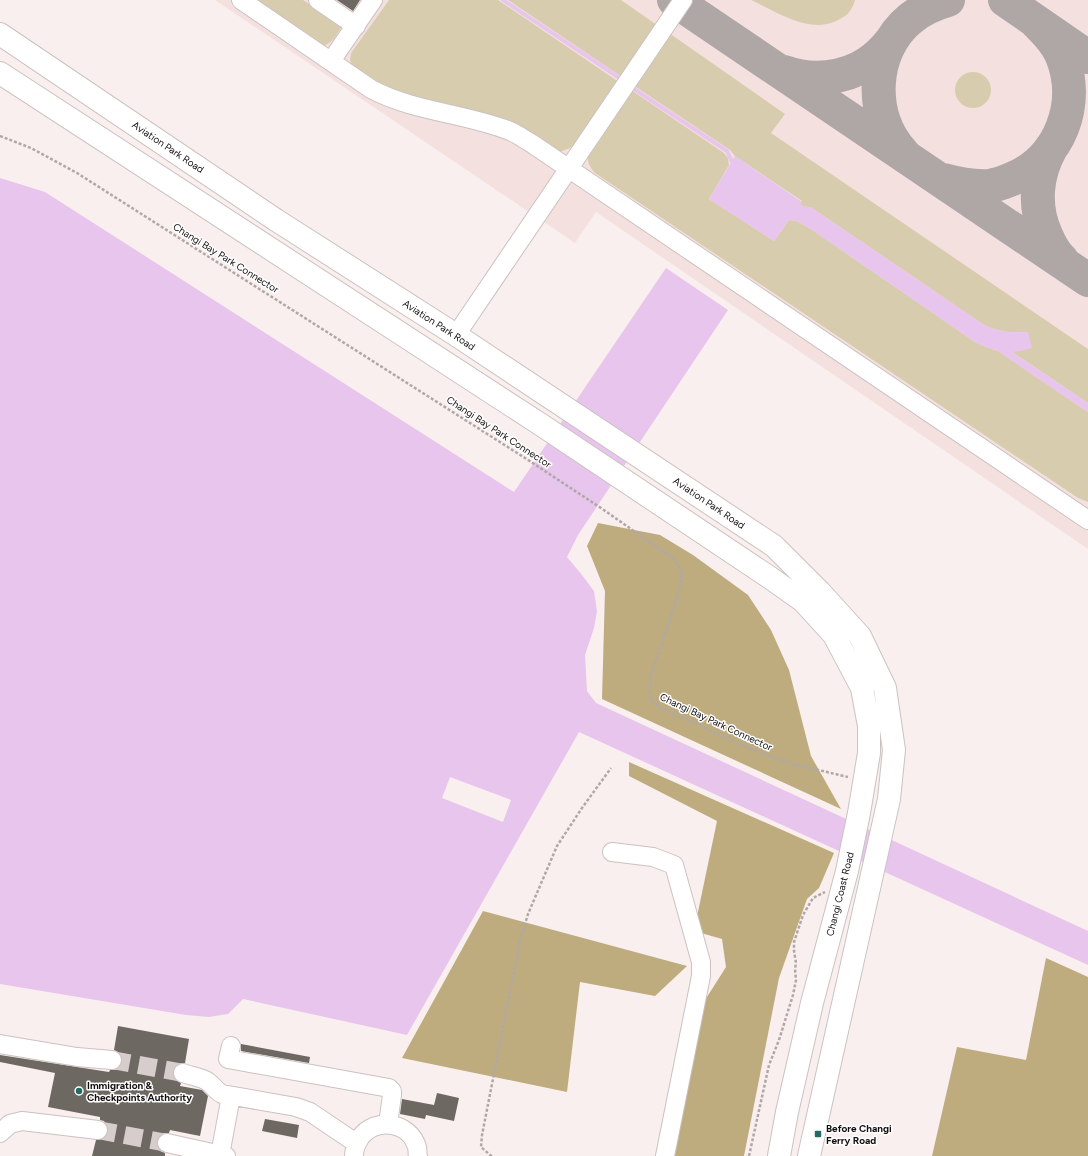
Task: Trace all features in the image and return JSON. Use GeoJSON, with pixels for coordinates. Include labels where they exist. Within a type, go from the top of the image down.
{"type":"FeatureCollection","features":[{"type":"Feature","properties":{"kind":"main road","name":"Aviation Park Road"},"geometry":{"type":"LineString","coordinates":[[0,34],[276,220],[456,335],[774,546],[820,592],[860,636],[885,688],[894,750],[889,799],[885,821],[834,1040]]}},
{"type":"Feature","properties":{"kind":"main road","name":"Changi Coast Road"},"geometry":{"type":"LineString","coordinates":[[0,73],[544,426],[769,577],[802,601],[834,635],[862,688],[869,726],[869,753],[847,871],[812,1003],[787,1112],[779,1156]]}},
{"type":"Feature","properties":{"kind":"main road"},"geometry":{"type":"LineString","coordinates":[[805,1036],[810,1043],[821,1048],[827,1047],[834,1040]]}},
{"type":"Feature","properties":{"kind":"main road"},"geometry":{"type":"LineString","coordinates":[[809,1156],[834,1040]]}},
{"type":"Feature","properties":{"kind":"street"},"geometry":{"type":"LineString","coordinates":[[241,0],[371,89],[385,96],[400,102],[484,123],[510,132],[531,143],[1088,520]]}},
{"type":"Feature","properties":{"kind":"street"},"geometry":{"type":"LineString","coordinates":[[318,0],[356,26]]}},
{"type":"Feature","properties":{"kind":"street"},"geometry":{"type":"LineString","coordinates":[[331,61],[373,0]]}},
{"type":"Feature","properties":{"kind":"street"},"geometry":{"type":"LineString","coordinates":[[456,335],[683,0]]}},
{"type":"Feature","properties":{"kind":"street"},"geometry":{"type":"LineString","coordinates":[[612,852],[653,857],[674,865],[701,962],[701,976],[665,1156]]}},
{"type":"Feature","properties":{"kind":"street"},"geometry":{"type":"LineString","coordinates":[[0,1044],[77,1057],[112,1060]]}},
{"type":"Feature","properties":{"kind":"street"},"geometry":{"type":"LineString","coordinates":[[231,1046],[228,1059],[389,1088],[392,1091],[392,1095],[388,1124]]}},
{"type":"Feature","properties":{"kind":"street"},"geometry":{"type":"LineString","coordinates":[[183,1073],[208,1082],[222,1094],[310,1112],[351,1152],[364,1132],[375,1126],[388,1124],[401,1127],[411,1135],[417,1147],[418,1156]]}},
{"type":"Feature","properties":{"kind":"street"},"geometry":{"type":"LineString","coordinates":[[168,1143],[223,1155],[231,1096]]}},
{"type":"Feature","properties":{"kind":"street"},"geometry":{"type":"LineString","coordinates":[[0,1133],[10,1124],[22,1121],[98,1130]]}},
{"type":"Feature","properties":{"kind":"path","name":"Changi Bay Park Connector"},"geometry":{"type":"LineString","coordinates":[[0,136],[31,148],[78,173],[525,458],[601,508],[674,559],[682,572],[681,584],[651,675],[650,691],[652,701],[661,708],[754,750],[790,763],[852,778]]}},
{"type":"Feature","properties":{"kind":"path"},"geometry":{"type":"LineString","coordinates":[[492,1156],[490,1156],[481,1147],[482,1135],[522,934],[528,914],[557,846],[611,768]]}},
{"type":"Feature","properties":{"kind":"path"},"geometry":{"type":"LineString","coordinates":[[749,1156],[769,1065],[779,1040],[793,995],[796,980],[794,942],[804,915],[813,898],[826,891]]}},
{"type":"Feature","properties":{"kind":"shaded area"},"geometry":{"type":"Polygon","coordinates":[[[215,0],[1088,0],[1088,549],[596,212],[575,243],[215,0]]]}},
{"type":"Feature","properties":{"kind":"shaded area"},"geometry":{"type":"Polygon","coordinates":[[[253,0],[303,0],[342,26],[332,40],[323,46],[253,0]]]}},
{"type":"Feature","properties":{"kind":"shaded area"},"geometry":{"type":"Polygon","coordinates":[[[389,0],[498,0],[619,82],[577,143],[568,149],[558,152],[386,90],[355,69],[350,60],[351,53],[389,0]]]}},
{"type":"Feature","properties":{"kind":"shaded area"},"geometry":{"type":"Polygon","coordinates":[[[508,0],[621,0],[657,25],[622,77],[508,0]]]}},
{"type":"Feature","properties":{"kind":"shaded area"},"geometry":{"type":"Polygon","coordinates":[[[751,0],[855,0],[850,11],[840,19],[829,24],[818,25],[806,24],[783,16],[751,0]]]}},
{"type":"Feature","properties":{"kind":"shaded area"},"geometry":{"type":"Polygon","coordinates":[[[669,33],[785,114],[771,133],[1088,349],[1088,403],[1011,351],[1028,332],[1005,332],[984,325],[812,208],[799,205],[802,201],[735,156],[730,150],[633,85],[669,33]]]}},
{"type":"Feature","properties":{"kind":"shaded area"},"geometry":{"type":"Polygon","coordinates":[[[977,72],[986,77],[990,83],[990,97],[986,103],[977,108],[969,108],[960,103],[956,97],[955,86],[960,77],[966,73],[977,72]]]}},
{"type":"Feature","properties":{"kind":"shaded area"},"geometry":{"type":"Polygon","coordinates":[[[631,90],[724,153],[728,158],[729,165],[709,199],[774,241],[789,220],[797,221],[811,229],[975,342],[998,351],[1088,412],[1088,502],[1078,498],[595,173],[589,164],[588,153],[631,90]]]}},
{"type":"Feature","properties":{"kind":"shaded area"},"geometry":{"type":"Polygon","coordinates":[[[735,156],[802,202],[800,205],[812,208],[984,325],[1005,332],[1028,332],[1032,348],[1012,352],[1088,403],[1088,412],[998,351],[975,342],[811,229],[797,221],[789,220],[774,241],[709,199],[735,156]]]}},
{"type":"Feature","properties":{"kind":"shaded area"},"geometry":{"type":"Polygon","coordinates":[[[0,178],[45,192],[514,492],[666,268],[728,310],[578,535],[567,557],[594,591],[597,611],[594,628],[585,655],[587,691],[596,703],[1088,931],[1088,965],[579,732],[407,1035],[243,999],[228,1014],[209,1017],[186,1015],[0,984],[0,178]]]}},
{"type":"Feature","properties":{"kind":"shaded area"},"geometry":{"type":"Polygon","coordinates":[[[598,523],[660,535],[693,555],[748,595],[771,630],[789,670],[811,756],[841,809],[602,699],[605,591],[587,546],[598,523]]]}},
{"type":"Feature","properties":{"kind":"shaded area"},"geometry":{"type":"Polygon","coordinates":[[[629,762],[834,853],[819,888],[807,899],[779,978],[744,1156],[669,1156],[700,1008],[726,967],[722,939],[694,931],[717,821],[629,776],[629,762]]]}},
{"type":"Feature","properties":{"kind":"shaded area"},"geometry":{"type":"Polygon","coordinates":[[[483,911],[687,966],[655,996],[580,982],[567,1092],[402,1058],[483,911]]]}},
{"type":"Feature","properties":{"kind":"shaded area"},"geometry":{"type":"Polygon","coordinates":[[[1046,958],[1088,977],[1088,1156],[932,1156],[957,1047],[1026,1060],[1046,958]]]}},
{"type":"Feature","properties":{"kind":"pier"},"geometry":{"type":"Polygon","coordinates":[[[450,777],[511,800],[503,822],[442,798],[450,777]]]}},
{"type":"Feature","properties":{"kind":"building"},"geometry":{"type":"Polygon","coordinates":[[[337,0],[360,0],[353,11],[337,0]]]}},
{"type":"Feature","properties":{"kind":"building"},"geometry":{"type":"Polygon","coordinates":[[[118,1026],[189,1039],[185,1063],[176,1065],[173,1069],[173,1075],[175,1080],[181,1083],[180,1086],[202,1090],[208,1096],[200,1136],[170,1130],[169,1133],[163,1133],[157,1140],[157,1146],[160,1151],[165,1153],[165,1156],[92,1156],[96,1140],[106,1137],[108,1132],[104,1121],[100,1120],[100,1117],[48,1107],[55,1073],[0,1062],[0,1055],[109,1072],[110,1070],[116,1070],[122,1061],[121,1055],[114,1050],[118,1026]]]}},
{"type":"Feature","properties":{"kind":"building"},"geometry":{"type":"Polygon","coordinates":[[[241,1044],[310,1057],[309,1063],[241,1051],[241,1044]]]}},
{"type":"Feature","properties":{"kind":"building"},"geometry":{"type":"Polygon","coordinates":[[[437,1093],[459,1098],[454,1121],[426,1115],[425,1119],[400,1114],[402,1099],[434,1105],[437,1093]]]}},
{"type":"Feature","properties":{"kind":"building"},"geometry":{"type":"Polygon","coordinates":[[[265,1119],[299,1125],[297,1138],[262,1131],[265,1119]]]}},
{"type":"Feature","properties":{"kind":"waterway"},"geometry":{"type":"LineString","coordinates":[[503,0],[618,77]]}},
{"type":"Feature","properties":{"kind":"waterway"},"geometry":{"type":"LineString","coordinates":[[634,89],[727,151],[734,166]]}},
{"type":"Feature","properties":{"kind":"taxiway"},"geometry":{"type":"LineString","coordinates":[[674,0],[1088,280]]}},
{"type":"Feature","properties":{"kind":"taxiway"},"geometry":{"type":"LineString","coordinates":[[903,153],[892,138],[884,121],[880,103],[879,84],[881,66],[888,48],[897,32],[910,19],[928,8],[948,0]]}},
{"type":"Feature","properties":{"kind":"taxiway"},"geometry":{"type":"LineString","coordinates":[[1005,0],[1088,57]]}},
{"type":"Feature","properties":{"kind":"taxiway"},"geometry":{"type":"LineString","coordinates":[[943,180],[977,186],[989,186],[1001,183],[1029,170],[1043,158],[1054,144],[1062,128],[1067,111],[1069,93],[1067,74],[1062,56],[1057,46],[1034,20]]}},
{"type":"Feature","properties":{"kind":"taxiway"},"geometry":{"type":"LineString","coordinates":[[784,72],[816,78],[838,76],[849,73],[871,61],[881,53],[892,40]]}},
{"type":"Feature","properties":{"kind":"taxiway"},"geometry":{"type":"LineString","coordinates":[[1051,148],[1039,180],[1039,213],[1046,235],[1055,252],[1062,260]]}},
{"type":"Feature","properties":{"kind":"tunnel"},"geometry":{"type":"LineString","coordinates":[[112,1060],[183,1073]]}},
{"type":"Feature","properties":{"kind":"tunnel"},"geometry":{"type":"LineString","coordinates":[[98,1130],[167,1143]]}},
{"type":"Feature","properties":{"kind":"place","name":"Immigration & Checkpoints Authority"},"geometry":{"type":"Point","coordinates":[79,1091]}},
{"type":"Feature","properties":{"kind":"place","name":"Before Changi Ferry Road"},"geometry":{"type":"Point","coordinates":[818,1134]}}]}
